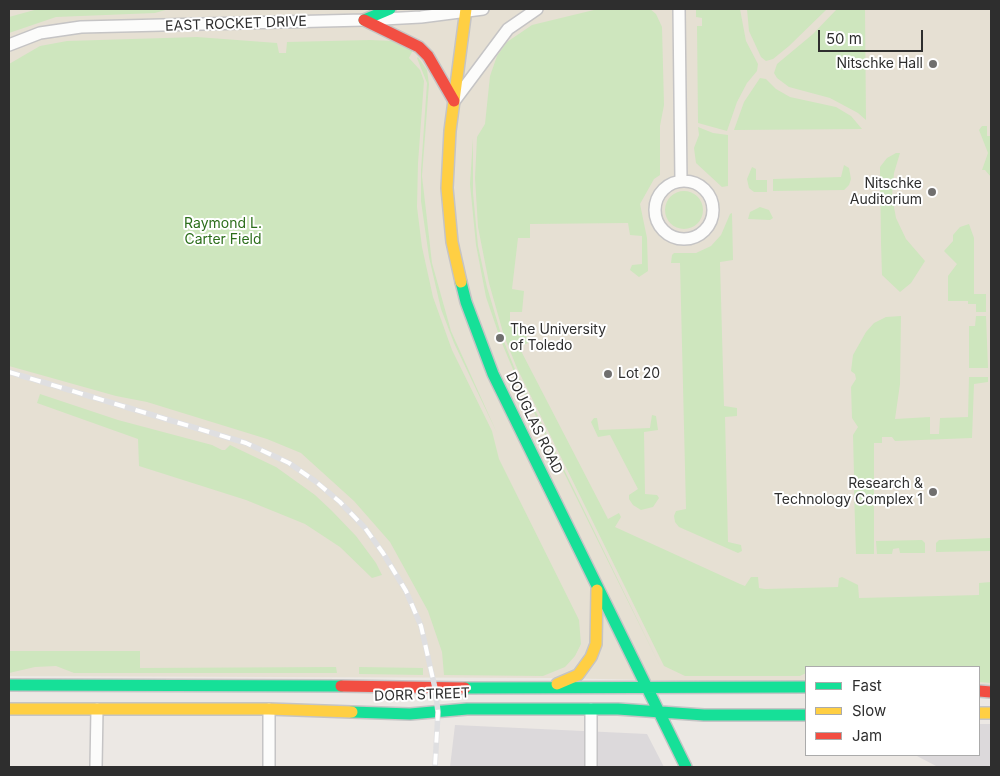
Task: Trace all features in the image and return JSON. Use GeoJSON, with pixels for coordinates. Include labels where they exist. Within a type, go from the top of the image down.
{"type":"FeatureCollection","features":[{"type":"Feature","properties":{"kind":"main road"},"geometry":{"type":"LineString","coordinates":[[364,20],[390,9]]}},
{"type":"Feature","properties":{"kind":"main road","name":"DOUGLAS ROAD"},"geometry":{"type":"LineString","coordinates":[[466,10],[448,160],[448,198],[455,260],[466,302],[494,374],[686,767]]}},
{"type":"Feature","properties":{"kind":"main road"},"geometry":{"type":"LineString","coordinates":[[364,20],[419,46],[428,56],[454,101]]}},
{"type":"Feature","properties":{"kind":"main road"},"geometry":{"type":"LineString","coordinates":[[553,687],[578,674],[591,657],[596,639],[598,585]]}},
{"type":"Feature","properties":{"kind":"main road","name":"DORR STREET"},"geometry":{"type":"LineString","coordinates":[[9,685],[805,687]]}},
{"type":"Feature","properties":{"kind":"main road"},"geometry":{"type":"LineString","coordinates":[[9,700],[53,699],[57,696],[57,685]]}},
{"type":"Feature","properties":{"kind":"main road","name":"DORR STREET"},"geometry":{"type":"LineString","coordinates":[[9,709],[269,708],[410,714],[467,709],[591,709],[704,716],[805,714]]}},
{"type":"Feature","properties":{"kind":"street","name":"EAST ROCKET DRIVE"},"geometry":{"type":"LineString","coordinates":[[9,45],[40,33],[81,27],[421,18],[483,9]]}},
{"type":"Feature","properties":{"kind":"street"},"geometry":{"type":"LineString","coordinates":[[454,101],[508,29],[537,9]]}},
{"type":"Feature","properties":{"kind":"street"},"geometry":{"type":"LineString","coordinates":[[679,9],[681,181]]}},
{"type":"Feature","properties":{"kind":"street"},"geometry":{"type":"LineString","coordinates":[[681,181],[699,185],[707,191],[714,208],[710,225],[697,237],[688,240],[679,239],[663,231],[655,214],[655,205],[664,189],[681,181]]}},
{"type":"Feature","properties":{"kind":"street"},"geometry":{"type":"LineString","coordinates":[[269,708],[269,767]]}},
{"type":"Feature","properties":{"kind":"street"},"geometry":{"type":"LineString","coordinates":[[96,767],[97,709]]}},
{"type":"Feature","properties":{"kind":"street"},"geometry":{"type":"LineString","coordinates":[[591,709],[591,767]]}},
{"type":"Feature","properties":{"kind":"shaded area","name":"The University of Toledo"},"geometry":{"type":"Polygon","coordinates":[[[9,9],[991,9],[991,686],[980,686],[980,666],[805,666],[805,683],[549,678],[9,676],[9,9]]]}},
{"type":"Feature","properties":{"kind":"shaded area"},"geometry":{"type":"Polygon","coordinates":[[[980,724],[991,724],[991,767],[938,767],[917,756],[980,756],[980,724]]]}},
{"type":"Feature","properties":{"kind":"shaded area"},"geometry":{"type":"Polygon","coordinates":[[[455,725],[647,734],[664,767],[450,767],[455,725]]]}},
{"type":"Feature","properties":{"kind":"green space"},"geometry":{"type":"Polygon","coordinates":[[[38,9],[169,9],[155,13],[56,17],[9,33],[9,17],[38,9]]]}},
{"type":"Feature","properties":{"kind":"green space"},"geometry":{"type":"Polygon","coordinates":[[[598,9],[650,9],[656,14],[662,27],[664,105],[660,126],[660,175],[654,179],[640,204],[647,238],[648,271],[639,277],[630,270],[632,265],[642,264],[642,236],[630,235],[628,223],[530,224],[530,238],[518,238],[512,289],[524,291],[522,312],[510,312],[510,327],[524,327],[528,343],[519,347],[608,519],[619,513],[621,517],[615,527],[745,586],[751,577],[758,577],[759,588],[765,589],[838,587],[839,578],[842,577],[858,585],[859,598],[979,595],[979,583],[991,582],[991,683],[980,682],[980,666],[805,666],[805,674],[800,676],[685,676],[664,666],[517,368],[504,336],[489,283],[478,227],[475,178],[477,137],[485,124],[490,76],[497,56],[507,42],[532,25],[598,9]]]}},
{"type":"Feature","properties":{"kind":"green space"},"geometry":{"type":"Polygon","coordinates":[[[696,9],[740,9],[746,41],[758,64],[757,71],[747,83],[737,102],[727,131],[698,123],[697,26],[702,26],[702,18],[696,17],[696,9]]]}},
{"type":"Feature","properties":{"kind":"green space"},"geometry":{"type":"Polygon","coordinates":[[[747,9],[827,9],[789,46],[773,59],[766,61],[761,57],[749,31],[747,9]]]}},
{"type":"Feature","properties":{"kind":"green space"},"geometry":{"type":"Polygon","coordinates":[[[837,9],[865,9],[866,120],[858,113],[830,98],[789,87],[777,78],[774,73],[777,64],[813,34],[837,9]]]}},
{"type":"Feature","properties":{"kind":"green space","name":"Raymond L. Carter Field"},"geometry":{"type":"Polygon","coordinates":[[[197,37],[277,43],[279,53],[286,53],[287,42],[370,40],[392,41],[413,50],[409,58],[420,70],[424,81],[417,207],[422,247],[433,297],[452,350],[492,431],[499,459],[579,620],[581,644],[575,656],[565,667],[543,676],[444,675],[442,652],[428,611],[390,542],[354,501],[301,453],[267,439],[147,402],[116,396],[9,366],[9,64],[40,46],[67,41],[197,37]]]}},
{"type":"Feature","properties":{"kind":"green space"},"geometry":{"type":"Polygon","coordinates":[[[418,57],[427,70],[429,84],[422,176],[432,263],[451,331],[497,433],[454,343],[441,309],[429,257],[421,201],[421,170],[427,83],[418,57]]]}},
{"type":"Feature","properties":{"kind":"green space"},"geometry":{"type":"Polygon","coordinates":[[[760,78],[766,79],[776,89],[790,97],[836,107],[851,116],[862,129],[734,130],[744,102],[760,78]]]}},
{"type":"Feature","properties":{"kind":"green space"},"geometry":{"type":"Polygon","coordinates":[[[982,126],[987,126],[987,136],[991,136],[991,177],[985,170],[982,170],[988,153],[979,130],[982,126]]]}},
{"type":"Feature","properties":{"kind":"green space"},"geometry":{"type":"Polygon","coordinates":[[[698,127],[713,133],[728,135],[728,186],[722,187],[696,163],[694,148],[699,135],[698,127]]]}},
{"type":"Feature","properties":{"kind":"green space"},"geometry":{"type":"Polygon","coordinates":[[[473,138],[473,193],[478,246],[487,287],[501,334],[514,367],[661,668],[515,374],[501,341],[486,297],[476,245],[470,184],[473,138]]]}},
{"type":"Feature","properties":{"kind":"green space"},"geometry":{"type":"Polygon","coordinates":[[[900,153],[894,173],[892,196],[896,218],[906,239],[925,261],[911,283],[900,292],[882,275],[881,243],[880,167],[887,158],[900,153]]]}},
{"type":"Feature","properties":{"kind":"green space"},"geometry":{"type":"Polygon","coordinates":[[[844,165],[849,168],[851,179],[849,185],[844,190],[773,191],[773,179],[841,177],[844,165]]]}},
{"type":"Feature","properties":{"kind":"green space"},"geometry":{"type":"Polygon","coordinates":[[[752,167],[756,169],[756,180],[767,180],[767,192],[754,192],[749,188],[747,179],[752,167]]]}},
{"type":"Feature","properties":{"kind":"green space"},"geometry":{"type":"Polygon","coordinates":[[[684,191],[697,197],[703,210],[697,223],[684,229],[671,223],[665,210],[671,197],[684,191]]]}},
{"type":"Feature","properties":{"kind":"green space"},"geometry":{"type":"Polygon","coordinates":[[[760,207],[769,210],[773,218],[770,220],[748,219],[750,212],[760,207]]]}},
{"type":"Feature","properties":{"kind":"green space"},"geometry":{"type":"Polygon","coordinates":[[[732,213],[733,260],[720,262],[724,406],[737,408],[737,416],[725,417],[728,542],[741,545],[742,551],[738,553],[679,527],[675,522],[674,516],[676,511],[686,509],[680,263],[671,263],[672,255],[674,253],[696,253],[711,246],[721,235],[732,213]]]}},
{"type":"Feature","properties":{"kind":"green space"},"geometry":{"type":"Polygon","coordinates":[[[969,224],[974,238],[974,294],[986,294],[986,312],[976,312],[976,304],[968,304],[968,301],[948,301],[948,276],[957,264],[944,251],[953,241],[953,235],[960,227],[969,224]]]}},
{"type":"Feature","properties":{"kind":"green space"},"geometry":{"type":"Polygon","coordinates":[[[901,316],[900,384],[895,419],[930,417],[930,434],[939,434],[940,418],[968,417],[969,377],[988,377],[988,382],[974,384],[972,438],[895,441],[892,437],[882,437],[882,443],[874,443],[874,554],[856,554],[854,491],[859,483],[854,475],[853,435],[858,427],[852,418],[851,387],[856,379],[855,374],[851,371],[853,355],[866,332],[874,323],[886,317],[901,316]]]}},
{"type":"Feature","properties":{"kind":"green space"},"geometry":{"type":"Polygon","coordinates":[[[976,316],[986,316],[988,368],[969,368],[969,326],[975,326],[976,316]]]}},
{"type":"Feature","properties":{"kind":"green space"},"geometry":{"type":"Polygon","coordinates":[[[40,394],[118,420],[212,445],[222,450],[225,450],[230,445],[276,467],[315,495],[332,511],[356,536],[376,563],[382,575],[372,578],[340,547],[305,524],[246,500],[139,466],[138,439],[37,403],[40,394]]]}},
{"type":"Feature","properties":{"kind":"green space"},"geometry":{"type":"Polygon","coordinates":[[[652,415],[656,416],[658,430],[644,432],[645,494],[657,495],[659,498],[653,507],[641,510],[633,505],[629,499],[629,495],[638,489],[610,435],[598,437],[591,422],[594,418],[597,418],[599,430],[650,428],[652,415]]]}},
{"type":"Feature","properties":{"kind":"green space"},"geometry":{"type":"Polygon","coordinates":[[[991,538],[991,551],[936,552],[936,543],[939,540],[991,538]]]}},
{"type":"Feature","properties":{"kind":"green space"},"geometry":{"type":"Polygon","coordinates":[[[922,540],[925,543],[925,553],[900,553],[899,548],[893,549],[892,554],[877,554],[876,541],[922,540]]]}},
{"type":"Feature","properties":{"kind":"green space"},"geometry":{"type":"Polygon","coordinates":[[[9,651],[140,651],[140,668],[336,667],[337,673],[74,673],[56,666],[35,667],[9,673],[9,651]]]}},
{"type":"Feature","properties":{"kind":"green space"},"geometry":{"type":"Polygon","coordinates":[[[359,667],[423,668],[423,675],[359,674],[359,667]]]}},
{"type":"Feature","properties":{"kind":"railway"},"geometry":{"type":"LineString","coordinates":[[9,372],[246,443],[289,463],[340,502],[365,528],[383,553],[406,591],[421,626],[435,688],[438,712],[435,767]]}},
{"type":"Feature","properties":{"kind":"traffic: fast"},"geometry":{"type":"LineString","coordinates":[[364,20],[390,9]]}},
{"type":"Feature","properties":{"kind":"traffic: fast"},"geometry":{"type":"LineString","coordinates":[[461,282],[466,302],[493,374],[686,767]]}},
{"type":"Feature","properties":{"kind":"traffic: fast"},"geometry":{"type":"LineString","coordinates":[[9,685],[341,686]]}},
{"type":"Feature","properties":{"kind":"traffic: fast"},"geometry":{"type":"LineString","coordinates":[[465,688],[805,687]]}},
{"type":"Feature","properties":{"kind":"traffic: fast"},"geometry":{"type":"LineString","coordinates":[[352,712],[410,714],[467,709],[618,709],[704,715],[805,715]]}},
{"type":"Feature","properties":{"kind":"traffic: slow"},"geometry":{"type":"LineString","coordinates":[[461,282],[452,242],[447,188],[450,131],[466,9]]}},
{"type":"Feature","properties":{"kind":"traffic: slow"},"geometry":{"type":"LineString","coordinates":[[557,684],[578,675],[591,657],[596,644],[597,590]]}},
{"type":"Feature","properties":{"kind":"traffic: slow"},"geometry":{"type":"LineString","coordinates":[[9,709],[269,709],[352,712]]}},
{"type":"Feature","properties":{"kind":"traffic: slow"},"geometry":{"type":"LineString","coordinates":[[980,713],[991,713]]}},
{"type":"Feature","properties":{"kind":"traffic: jam"},"geometry":{"type":"LineString","coordinates":[[364,20],[419,47],[428,56],[454,101]]}},
{"type":"Feature","properties":{"kind":"traffic: jam"},"geometry":{"type":"LineString","coordinates":[[341,686],[465,688]]}},
{"type":"Feature","properties":{"kind":"traffic: jam"},"geometry":{"type":"LineString","coordinates":[[980,691],[991,692]]}},
{"type":"Feature","properties":{"kind":"place","name":"Nitschke Hall"},"geometry":{"type":"Point","coordinates":[933,64]}},
{"type":"Feature","properties":{"kind":"place","name":"Nitschke Auditorium"},"geometry":{"type":"Point","coordinates":[932,192]}},
{"type":"Feature","properties":{"kind":"place","name":"The University of Toledo"},"geometry":{"type":"Point","coordinates":[500,338]}},
{"type":"Feature","properties":{"kind":"place","name":"Lot 20"},"geometry":{"type":"Point","coordinates":[608,374]}},
{"type":"Feature","properties":{"kind":"place","name":"Research & Technology Complex 1"},"geometry":{"type":"Point","coordinates":[933,492]}}]}
